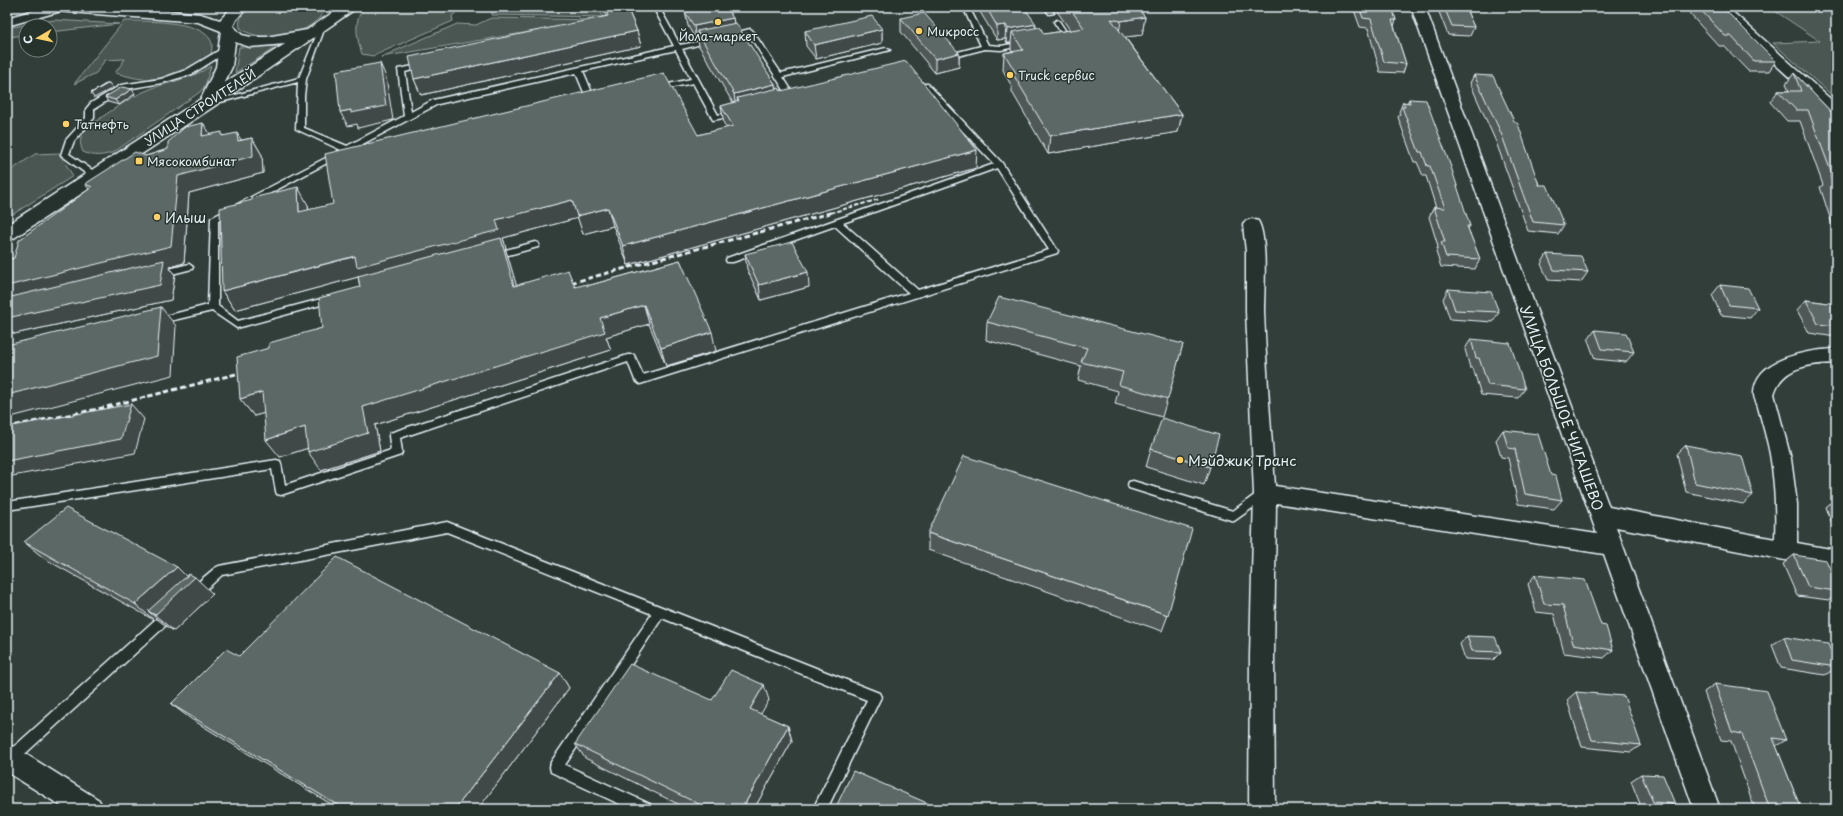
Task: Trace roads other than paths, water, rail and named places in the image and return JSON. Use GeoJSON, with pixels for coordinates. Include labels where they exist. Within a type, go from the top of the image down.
{"type":"FeatureCollection","features":[{"type":"Feature","properties":{"kind":"main road"},"geometry":{"type":"LineString","coordinates":[[57,7],[119,9],[200,18],[227,30],[237,38],[250,42],[266,42],[298,37],[333,16]]}},
{"type":"Feature","properties":{"kind":"main road"},"geometry":{"type":"LineString","coordinates":[[119,9],[135,7]]}},
{"type":"Feature","properties":{"kind":"main road"},"geometry":{"type":"LineString","coordinates":[[207,104],[224,67],[229,18],[240,7]]}},
{"type":"Feature","properties":{"kind":"main road","name":"УЛИЦА СТРОИТЕЛЕЙ"},"geometry":{"type":"LineString","coordinates":[[7,234],[207,104],[333,16]]}},
{"type":"Feature","properties":{"kind":"street"},"geometry":{"type":"LineString","coordinates":[[7,22],[60,7]]}},
{"type":"Feature","properties":{"kind":"street","name":"УЛИЦА БОЛЬШОЕ ЧИГАШЕВО"},"geometry":{"type":"LineString","coordinates":[[1418,7],[1707,809]]}},
{"type":"Feature","properties":{"kind":"street"},"geometry":{"type":"LineString","coordinates":[[1719,7],[1759,41],[1836,112]]}},
{"type":"Feature","properties":{"kind":"street"},"geometry":{"type":"LineString","coordinates":[[1252,225],[1255,251],[1255,311],[1265,493],[1262,809]]}},
{"type":"Feature","properties":{"kind":"street"},"geometry":{"type":"LineString","coordinates":[[1786,550],[1787,498],[1780,458],[1764,394],[1770,380],[1781,368],[1798,359],[1836,356]]}},
{"type":"Feature","properties":{"kind":"street"},"geometry":{"type":"LineString","coordinates":[[1265,493],[1612,546]]}},
{"type":"Feature","properties":{"kind":"street"},"geometry":{"type":"LineString","coordinates":[[1601,515],[1836,560]]}},
{"type":"Feature","properties":{"kind":"street"},"geometry":{"type":"LineString","coordinates":[[8,758],[90,809]]}},
{"type":"Feature","properties":{"kind":"lane"},"geometry":{"type":"LineString","coordinates":[[656,7],[716,118],[739,112]]}},
{"type":"Feature","properties":{"kind":"lane"},"geometry":{"type":"LineString","coordinates":[[966,7],[985,47]]}},
{"type":"Feature","properties":{"kind":"lane"},"geometry":{"type":"LineString","coordinates":[[1047,7],[1051,13]]}},
{"type":"Feature","properties":{"kind":"lane"},"geometry":{"type":"LineString","coordinates":[[333,16],[302,79],[300,96],[300,129],[346,149]]}},
{"type":"Feature","properties":{"kind":"lane"},"geometry":{"type":"LineString","coordinates":[[1051,38],[1066,36],[1057,22]]}},
{"type":"Feature","properties":{"kind":"lane"},"geometry":{"type":"LineString","coordinates":[[213,307],[214,220],[436,102],[750,31],[793,98]]}},
{"type":"Feature","properties":{"kind":"lane"},"geometry":{"type":"LineString","coordinates":[[957,55],[985,47],[1001,48],[1030,42]]}},
{"type":"Feature","properties":{"kind":"lane"},"geometry":{"type":"LineString","coordinates":[[95,176],[66,155],[70,140],[90,118],[90,109],[94,105],[124,87],[162,81],[189,72],[226,50]]}},
{"type":"Feature","properties":{"kind":"lane"},"geometry":{"type":"LineString","coordinates":[[779,76],[886,50]]}},
{"type":"Feature","properties":{"kind":"lane"},"geometry":{"type":"LineString","coordinates":[[408,117],[400,71],[432,65]]}},
{"type":"Feature","properties":{"kind":"lane"},"geometry":{"type":"LineString","coordinates":[[579,70],[594,105],[601,104]]}},
{"type":"Feature","properties":{"kind":"lane"},"geometry":{"type":"LineString","coordinates":[[207,104],[302,79]]}},
{"type":"Feature","properties":{"kind":"lane"},"geometry":{"type":"LineString","coordinates":[[652,91],[695,80]]}},
{"type":"Feature","properties":{"kind":"lane"},"geometry":{"type":"LineString","coordinates":[[7,506],[276,464],[281,491],[397,452],[394,436],[631,358],[640,380],[1054,251],[999,164],[920,81]]}},
{"type":"Feature","properties":{"kind":"lane"},"geometry":{"type":"LineString","coordinates":[[730,260],[999,164]]}},
{"type":"Feature","properties":{"kind":"lane"},"geometry":{"type":"LineString","coordinates":[[836,222],[916,294]]}},
{"type":"Feature","properties":{"kind":"lane"},"geometry":{"type":"LineString","coordinates":[[482,259],[535,245]]}},
{"type":"Feature","properties":{"kind":"lane"},"geometry":{"type":"LineString","coordinates":[[150,276],[189,267]]}},
{"type":"Feature","properties":{"kind":"lane"},"geometry":{"type":"LineString","coordinates":[[213,307],[237,325],[344,296]]}},
{"type":"Feature","properties":{"kind":"lane"},"geometry":{"type":"LineString","coordinates":[[144,324],[213,307]]}},
{"type":"Feature","properties":{"kind":"lane"},"geometry":{"type":"LineString","coordinates":[[1133,486],[1234,516],[1265,493]]}},
{"type":"Feature","properties":{"kind":"lane"},"geometry":{"type":"LineString","coordinates":[[8,758],[219,571],[447,527],[875,697],[820,809]]}},
{"type":"Feature","properties":{"kind":"lane"},"geometry":{"type":"LineString","coordinates":[[645,809],[556,767],[660,612]]}},
{"type":"Feature","properties":{"kind":"railway"},"geometry":{"type":"LineString","coordinates":[[830,213],[880,199]]}},
{"type":"Feature","properties":{"kind":"railway"},"geometry":{"type":"LineString","coordinates":[[563,285],[834,212]]}},
{"type":"Feature","properties":{"kind":"railway"},"geometry":{"type":"LineString","coordinates":[[7,427],[98,409],[248,371]]}},
{"type":"Feature","properties":{"kind":"place","name":"Йола-маркет"},"geometry":{"type":"Point","coordinates":[718,22]}},
{"type":"Feature","properties":{"kind":"place","name":"Микросс"},"geometry":{"type":"Point","coordinates":[919,31]}},
{"type":"Feature","properties":{"kind":"place","name":"Truck сервис"},"geometry":{"type":"Point","coordinates":[1010,75]}},
{"type":"Feature","properties":{"kind":"place","name":"Татнефть"},"geometry":{"type":"Point","coordinates":[66,124]}},
{"type":"Feature","properties":{"kind":"place","name":"Мясокомбинат"},"geometry":{"type":"Point","coordinates":[139,161]}},
{"type":"Feature","properties":{"kind":"place","name":"Илыш"},"geometry":{"type":"Point","coordinates":[157,217]}},
{"type":"Feature","properties":{"kind":"place","name":"Мэйджик Транс"},"geometry":{"type":"Point","coordinates":[1180,460]}}]}
